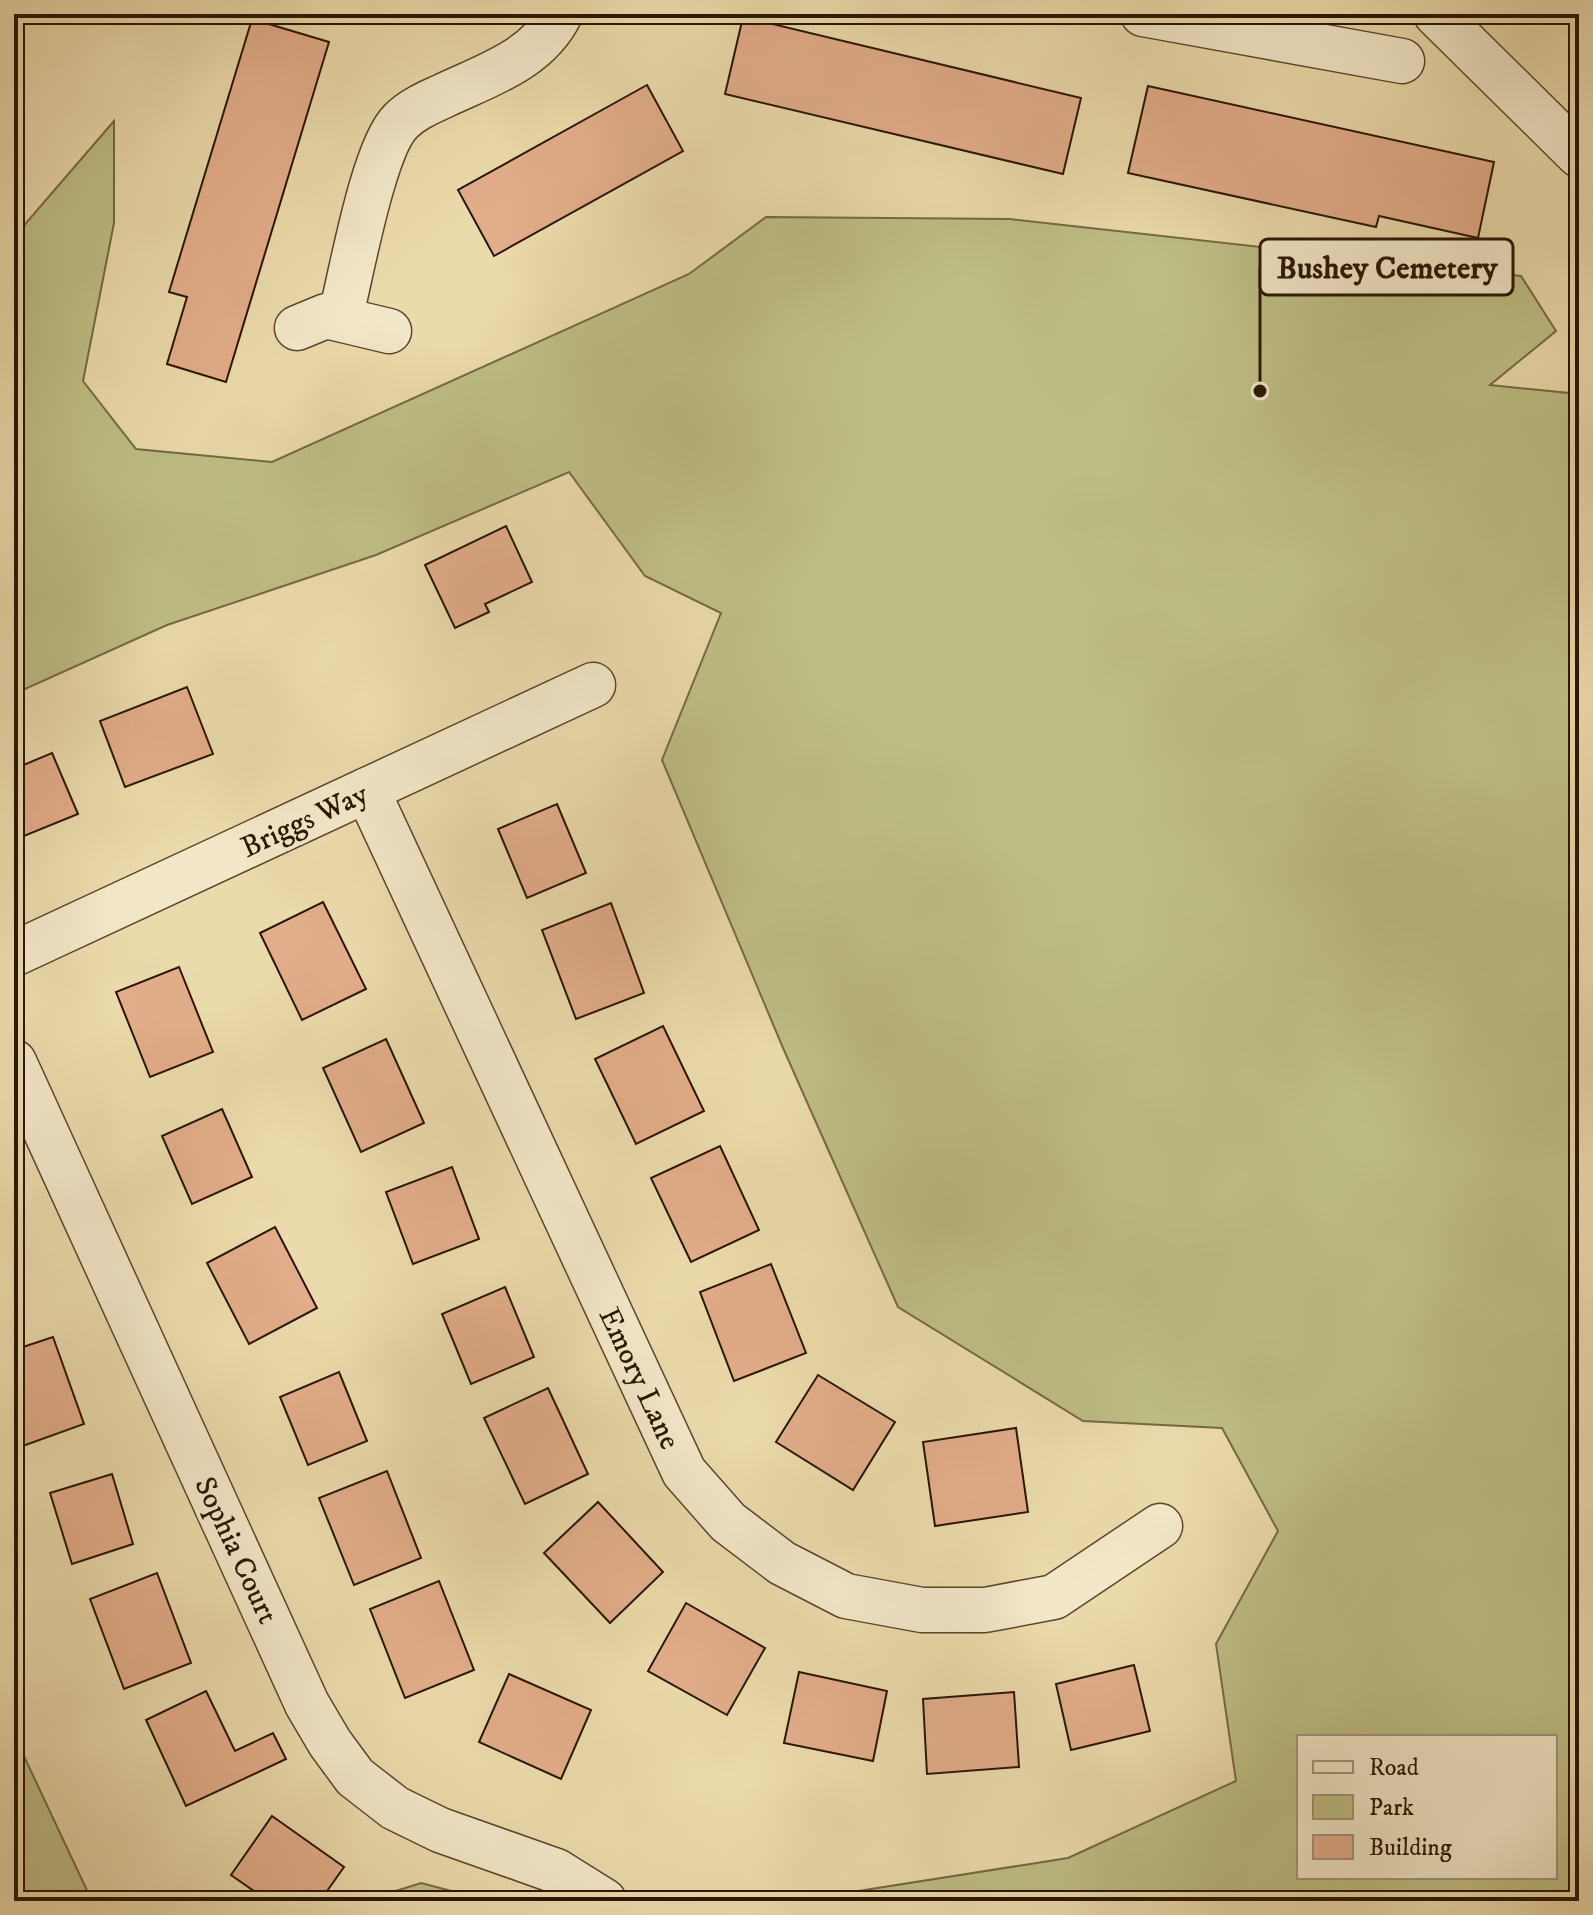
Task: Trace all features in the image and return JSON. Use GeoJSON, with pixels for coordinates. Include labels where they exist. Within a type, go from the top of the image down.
{"type":"FeatureCollection","features":[{"type":"Feature","properties":{"kind":"street"},"geometry":{"type":"LineString","coordinates":[[340,319],[375,177],[392,132],[399,122],[419,107],[531,51],[551,30],[560,14]]}},
{"type":"Feature","properties":{"kind":"street"},"geometry":{"type":"LineString","coordinates":[[1145,14],[1332,31],[1402,61]]}},
{"type":"Feature","properties":{"kind":"street"},"geometry":{"type":"LineString","coordinates":[[1436,14],[1579,155]]}},
{"type":"Feature","properties":{"kind":"street"},"geometry":{"type":"LineString","coordinates":[[297,328],[320,317],[389,331]]}},
{"type":"Feature","properties":{"kind":"street","name":"Briggs Way"},"geometry":{"type":"LineString","coordinates":[[14,954],[593,685]]}},
{"type":"Feature","properties":{"kind":"street","name":"Emory Lane"},"geometry":{"type":"LineString","coordinates":[[367,790],[684,1472],[728,1522],[782,1563],[846,1596],[922,1610],[985,1610],[1054,1597],[1160,1526]]}},
{"type":"Feature","properties":{"kind":"street","name":"Sophia Court"},"geometry":{"type":"LineString","coordinates":[[14,1062],[307,1704],[330,1743],[355,1777],[395,1808],[440,1830],[556,1871],[604,1901]]}},
{"type":"Feature","properties":{"kind":"green space"},"geometry":{"type":"Polygon","coordinates":[[[114,121],[114,223],[83,381],[136,449],[272,462],[689,274],[766,217],[1010,219],[1521,276],[1556,331],[1490,385],[1579,394],[1579,1901],[795,1901],[1068,1858],[1236,1781],[1216,1644],[1278,1531],[1222,1428],[1083,1421],[898,1307],[783,1048],[662,760],[721,613],[645,576],[569,472],[376,555],[167,625],[14,694],[14,244],[26,223],[114,121]]]}},
{"type":"Feature","properties":{"kind":"green space"},"geometry":{"type":"Polygon","coordinates":[[[14,1735],[92,1901],[14,1901],[14,1735]]]}},
{"type":"Feature","properties":{"kind":"green space"},"geometry":{"type":"Polygon","coordinates":[[[421,1883],[483,1901],[386,1901],[396,1891],[421,1883]]]}},
{"type":"Feature","properties":{"kind":"building"},"geometry":{"type":"Polygon","coordinates":[[[743,17],[1081,98],[1063,174],[725,94],[743,17]]]}},
{"type":"Feature","properties":{"kind":"building"},"geometry":{"type":"Polygon","coordinates":[[[252,19],[329,42],[226,382],[167,364],[187,297],[169,292],[252,19]]]}},
{"type":"Feature","properties":{"kind":"building"},"geometry":{"type":"Polygon","coordinates":[[[647,85],[683,151],[494,256],[458,190],[647,85]]]}},
{"type":"Feature","properties":{"kind":"building"},"geometry":{"type":"Polygon","coordinates":[[[1148,86],[1494,162],[1478,238],[1379,216],[1376,227],[1128,173],[1148,86]]]}},
{"type":"Feature","properties":{"kind":"building"},"geometry":{"type":"Polygon","coordinates":[[[506,526],[532,582],[485,604],[489,612],[455,628],[425,565],[506,526]]]}},
{"type":"Feature","properties":{"kind":"building"},"geometry":{"type":"Polygon","coordinates":[[[187,687],[213,754],[125,787],[100,721],[187,687]]]}},
{"type":"Feature","properties":{"kind":"building"},"geometry":{"type":"Polygon","coordinates":[[[52,753],[78,814],[14,840],[14,769],[52,753]]]}},
{"type":"Feature","properties":{"kind":"building"},"geometry":{"type":"Polygon","coordinates":[[[557,804],[586,873],[527,898],[498,829],[557,804]]]}},
{"type":"Feature","properties":{"kind":"building"},"geometry":{"type":"Polygon","coordinates":[[[323,902],[366,989],[302,1020],[260,933],[323,902]]]}},
{"type":"Feature","properties":{"kind":"building"},"geometry":{"type":"Polygon","coordinates":[[[611,903],[644,993],[576,1019],[542,930],[611,903]]]}},
{"type":"Feature","properties":{"kind":"building"},"geometry":{"type":"Polygon","coordinates":[[[179,967],[213,1052],[150,1077],[116,992],[179,967]]]}},
{"type":"Feature","properties":{"kind":"building"},"geometry":{"type":"Polygon","coordinates":[[[663,1026],[704,1111],[636,1144],[595,1059],[663,1026]]]}},
{"type":"Feature","properties":{"kind":"building"},"geometry":{"type":"Polygon","coordinates":[[[386,1039],[424,1123],[361,1152],[323,1068],[386,1039]]]}},
{"type":"Feature","properties":{"kind":"building"},"geometry":{"type":"Polygon","coordinates":[[[222,1109],[252,1177],[192,1204],[162,1136],[222,1109]]]}},
{"type":"Feature","properties":{"kind":"building"},"geometry":{"type":"Polygon","coordinates":[[[720,1146],[759,1230],[691,1262],[651,1178],[720,1146]]]}},
{"type":"Feature","properties":{"kind":"building"},"geometry":{"type":"Polygon","coordinates":[[[452,1167],[479,1239],[413,1264],[386,1192],[452,1167]]]}},
{"type":"Feature","properties":{"kind":"building"},"geometry":{"type":"Polygon","coordinates":[[[275,1227],[317,1308],[249,1344],[207,1263],[275,1227]]]}},
{"type":"Feature","properties":{"kind":"building"},"geometry":{"type":"Polygon","coordinates":[[[771,1264],[806,1353],[734,1381],[700,1292],[771,1264]]]}},
{"type":"Feature","properties":{"kind":"building"},"geometry":{"type":"Polygon","coordinates":[[[505,1287],[534,1357],[471,1384],[442,1314],[505,1287]]]}},
{"type":"Feature","properties":{"kind":"building"},"geometry":{"type":"Polygon","coordinates":[[[53,1337],[84,1424],[20,1447],[14,1431],[14,1350],[53,1337]]]}},
{"type":"Feature","properties":{"kind":"building"},"geometry":{"type":"Polygon","coordinates":[[[339,1372],[367,1441],[308,1465],[280,1397],[339,1372]]]}},
{"type":"Feature","properties":{"kind":"building"},"geometry":{"type":"Polygon","coordinates":[[[818,1375],[895,1422],[853,1490],[776,1442],[818,1375]]]}},
{"type":"Feature","properties":{"kind":"building"},"geometry":{"type":"Polygon","coordinates":[[[548,1388],[588,1474],[525,1504],[484,1418],[548,1388]]]}},
{"type":"Feature","properties":{"kind":"building"},"geometry":{"type":"Polygon","coordinates":[[[1016,1428],[1028,1512],[935,1526],[923,1442],[1016,1428]]]}},
{"type":"Feature","properties":{"kind":"building"},"geometry":{"type":"Polygon","coordinates":[[[387,1471],[421,1558],[354,1585],[319,1498],[387,1471]]]}},
{"type":"Feature","properties":{"kind":"building"},"geometry":{"type":"Polygon","coordinates":[[[112,1474],[133,1544],[72,1564],[50,1493],[112,1474]]]}},
{"type":"Feature","properties":{"kind":"building"},"geometry":{"type":"Polygon","coordinates":[[[598,1502],[663,1572],[610,1623],[544,1553],[598,1502]]]}},
{"type":"Feature","properties":{"kind":"building"},"geometry":{"type":"Polygon","coordinates":[[[157,1573],[191,1663],[124,1689],[90,1599],[157,1573]]]}},
{"type":"Feature","properties":{"kind":"building"},"geometry":{"type":"Polygon","coordinates":[[[439,1581],[474,1670],[405,1698],[370,1609],[439,1581]]]}},
{"type":"Feature","properties":{"kind":"building"},"geometry":{"type":"Polygon","coordinates":[[[686,1603],[765,1648],[727,1715],[648,1671],[686,1603]]]}},
{"type":"Feature","properties":{"kind":"building"},"geometry":{"type":"Polygon","coordinates":[[[1134,1665],[1150,1731],[1071,1750],[1056,1684],[1134,1665]]]}},
{"type":"Feature","properties":{"kind":"building"},"geometry":{"type":"Polygon","coordinates":[[[799,1672],[887,1691],[873,1761],[784,1743],[799,1672]]]}},
{"type":"Feature","properties":{"kind":"building"},"geometry":{"type":"Polygon","coordinates":[[[509,1674],[591,1710],[561,1779],[479,1742],[509,1674]]]}},
{"type":"Feature","properties":{"kind":"building"},"geometry":{"type":"Polygon","coordinates":[[[206,1691],[235,1751],[273,1733],[286,1759],[186,1806],[146,1720],[206,1691]]]}},
{"type":"Feature","properties":{"kind":"building"},"geometry":{"type":"Polygon","coordinates":[[[1014,1692],[1019,1767],[927,1774],[923,1699],[1014,1692]]]}},
{"type":"Feature","properties":{"kind":"building"},"geometry":{"type":"Polygon","coordinates":[[[272,1816],[344,1867],[320,1901],[268,1901],[231,1875],[272,1816]]]}},
{"type":"Feature","properties":{"kind":"place","name":"Bushey Cemetery"},"geometry":{"type":"Point","coordinates":[1260,391]}}]}
